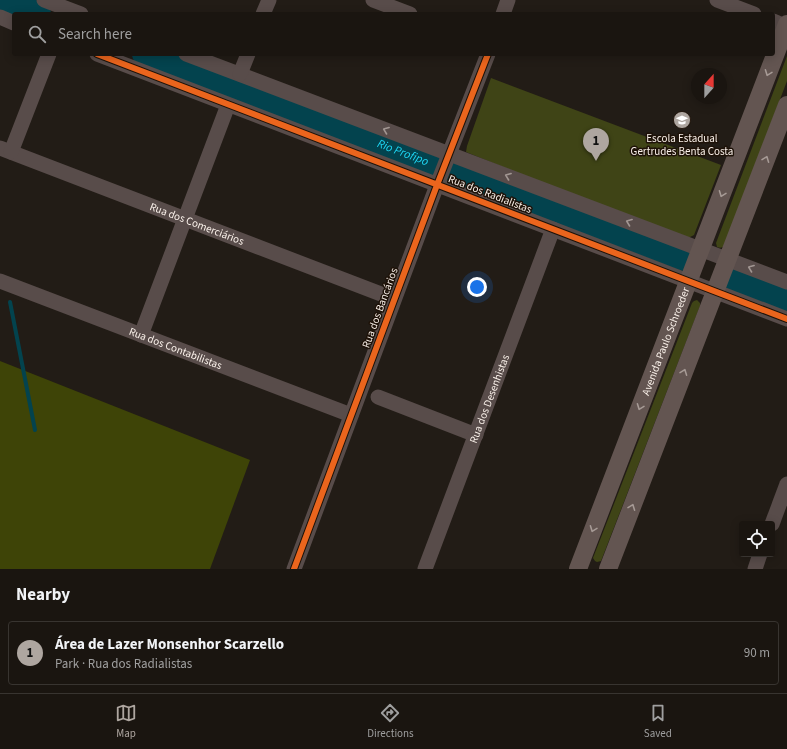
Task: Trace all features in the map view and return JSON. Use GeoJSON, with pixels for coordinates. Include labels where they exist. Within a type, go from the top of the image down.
{"type":"FeatureCollection","features":[{"type":"Feature","properties":{"kind":"main road","name":"Avenida Paulo Schroeder"},"geometry":{"type":"LineString","coordinates":[[775,47],[783,25]]}},
{"type":"Feature","properties":{"kind":"main road","name":"Avenida Paulo Schroeder"},"geometry":{"type":"LineString","coordinates":[[579,569],[701,249],[772,56]]}},
{"type":"Feature","properties":{"kind":"main road"},"geometry":{"type":"LineString","coordinates":[[608,569],[787,105]]}},
{"type":"Feature","properties":{"kind":"street"},"geometry":{"type":"LineString","coordinates":[[44,0],[68,4],[78,12]]}},
{"type":"Feature","properties":{"kind":"street"},"geometry":{"type":"LineString","coordinates":[[264,12],[268,0]]}},
{"type":"Feature","properties":{"kind":"street"},"geometry":{"type":"LineString","coordinates":[[373,0],[405,12]]}},
{"type":"Feature","properties":{"kind":"street"},"geometry":{"type":"LineString","coordinates":[[504,12],[508,0]]}},
{"type":"Feature","properties":{"kind":"street"},"geometry":{"type":"LineString","coordinates":[[718,0],[749,12]]}},
{"type":"Feature","properties":{"kind":"street"},"geometry":{"type":"LineString","coordinates":[[0,17],[12,21]]}},
{"type":"Feature","properties":{"kind":"street"},"geometry":{"type":"LineString","coordinates":[[5,150],[48,56]]}},
{"type":"Feature","properties":{"kind":"street","name":"Rua dos Radialistas"},"geometry":{"type":"LineString","coordinates":[[102,56],[787,319]]}},
{"type":"Feature","properties":{"kind":"street","name":"Rua dos Radialistas"},"geometry":{"type":"LineString","coordinates":[[191,56],[787,282]]}},
{"type":"Feature","properties":{"kind":"street"},"geometry":{"type":"LineString","coordinates":[[240,74],[247,56]]}},
{"type":"Feature","properties":{"kind":"street","name":"Rua dos Bancários"},"geometry":{"type":"LineString","coordinates":[[294,569],[448,153],[487,56]]}},
{"type":"Feature","properties":{"kind":"street"},"geometry":{"type":"LineString","coordinates":[[141,335],[228,105]]}},
{"type":"Feature","properties":{"kind":"street","name":"Rua dos Comerciários"},"geometry":{"type":"LineString","coordinates":[[5,150],[394,299]]}},
{"type":"Feature","properties":{"kind":"street","name":"Rua dos Desenhistas"},"geometry":{"type":"LineString","coordinates":[[425,569],[553,229]]}},
{"type":"Feature","properties":{"kind":"street","name":"Rua dos Contabilistas"},"geometry":{"type":"LineString","coordinates":[[0,281],[351,415]]}},
{"type":"Feature","properties":{"kind":"street"},"geometry":{"type":"LineString","coordinates":[[378,397],[476,435]]}},
{"type":"Feature","properties":{"kind":"street"},"geometry":{"type":"LineString","coordinates":[[773,521],[787,484]]}},
{"type":"Feature","properties":{"kind":"street"},"geometry":{"type":"LineString","coordinates":[[755,569],[759,557]]}},
{"type":"Feature","properties":{"kind":"green space"},"geometry":{"type":"Polygon","coordinates":[[[787,56],[787,81],[724,246],[721,248],[717,247],[716,243],[787,56]]]}},
{"type":"Feature","properties":{"kind":"green space"},"geometry":{"type":"Polygon","coordinates":[[[491,78],[721,165],[694,235],[684,240],[466,152],[491,78]]]}},
{"type":"Feature","properties":{"kind":"green space"},"geometry":{"type":"Polygon","coordinates":[[[697,300],[700,303],[700,306],[601,561],[597,562],[593,558],[692,303],[697,300]]]}},
{"type":"Feature","properties":{"kind":"green space"},"geometry":{"type":"Polygon","coordinates":[[[0,361],[250,460],[210,569],[0,569],[0,361]]]}},
{"type":"Feature","properties":{"kind":"waterway","name":"Rio Profipo"},"geometry":{"type":"LineString","coordinates":[[2,0],[34,12]]}},
{"type":"Feature","properties":{"kind":"waterway","name":"Rio Profipo"},"geometry":{"type":"LineString","coordinates":[[149,56],[684,259]]}},
{"type":"Feature","properties":{"kind":"waterway","name":"Rio Profipo"},"geometry":{"type":"LineString","coordinates":[[732,278],[787,299]]}},
{"type":"Feature","properties":{"kind":"waterway"},"geometry":{"type":"LineString","coordinates":[[10,302],[35,430]]}},
{"type":"Feature","properties":{"kind":"cycle path"},"geometry":{"type":"LineString","coordinates":[[102,56],[787,319]]}},
{"type":"Feature","properties":{"kind":"cycle path"},"geometry":{"type":"LineString","coordinates":[[294,569],[437,185],[487,56]]}},
{"type":"Feature","properties":{"kind":"place","name":"Escola Estadual Gertrudes Benta Costa"},"geometry":{"type":"Point","coordinates":[682,120]}},
{"type":"Feature","properties":{"kind":"place","name":"Área de Lazer Monsenhor Scarzello"},"geometry":{"type":"Point","coordinates":[596,161]}}]}
